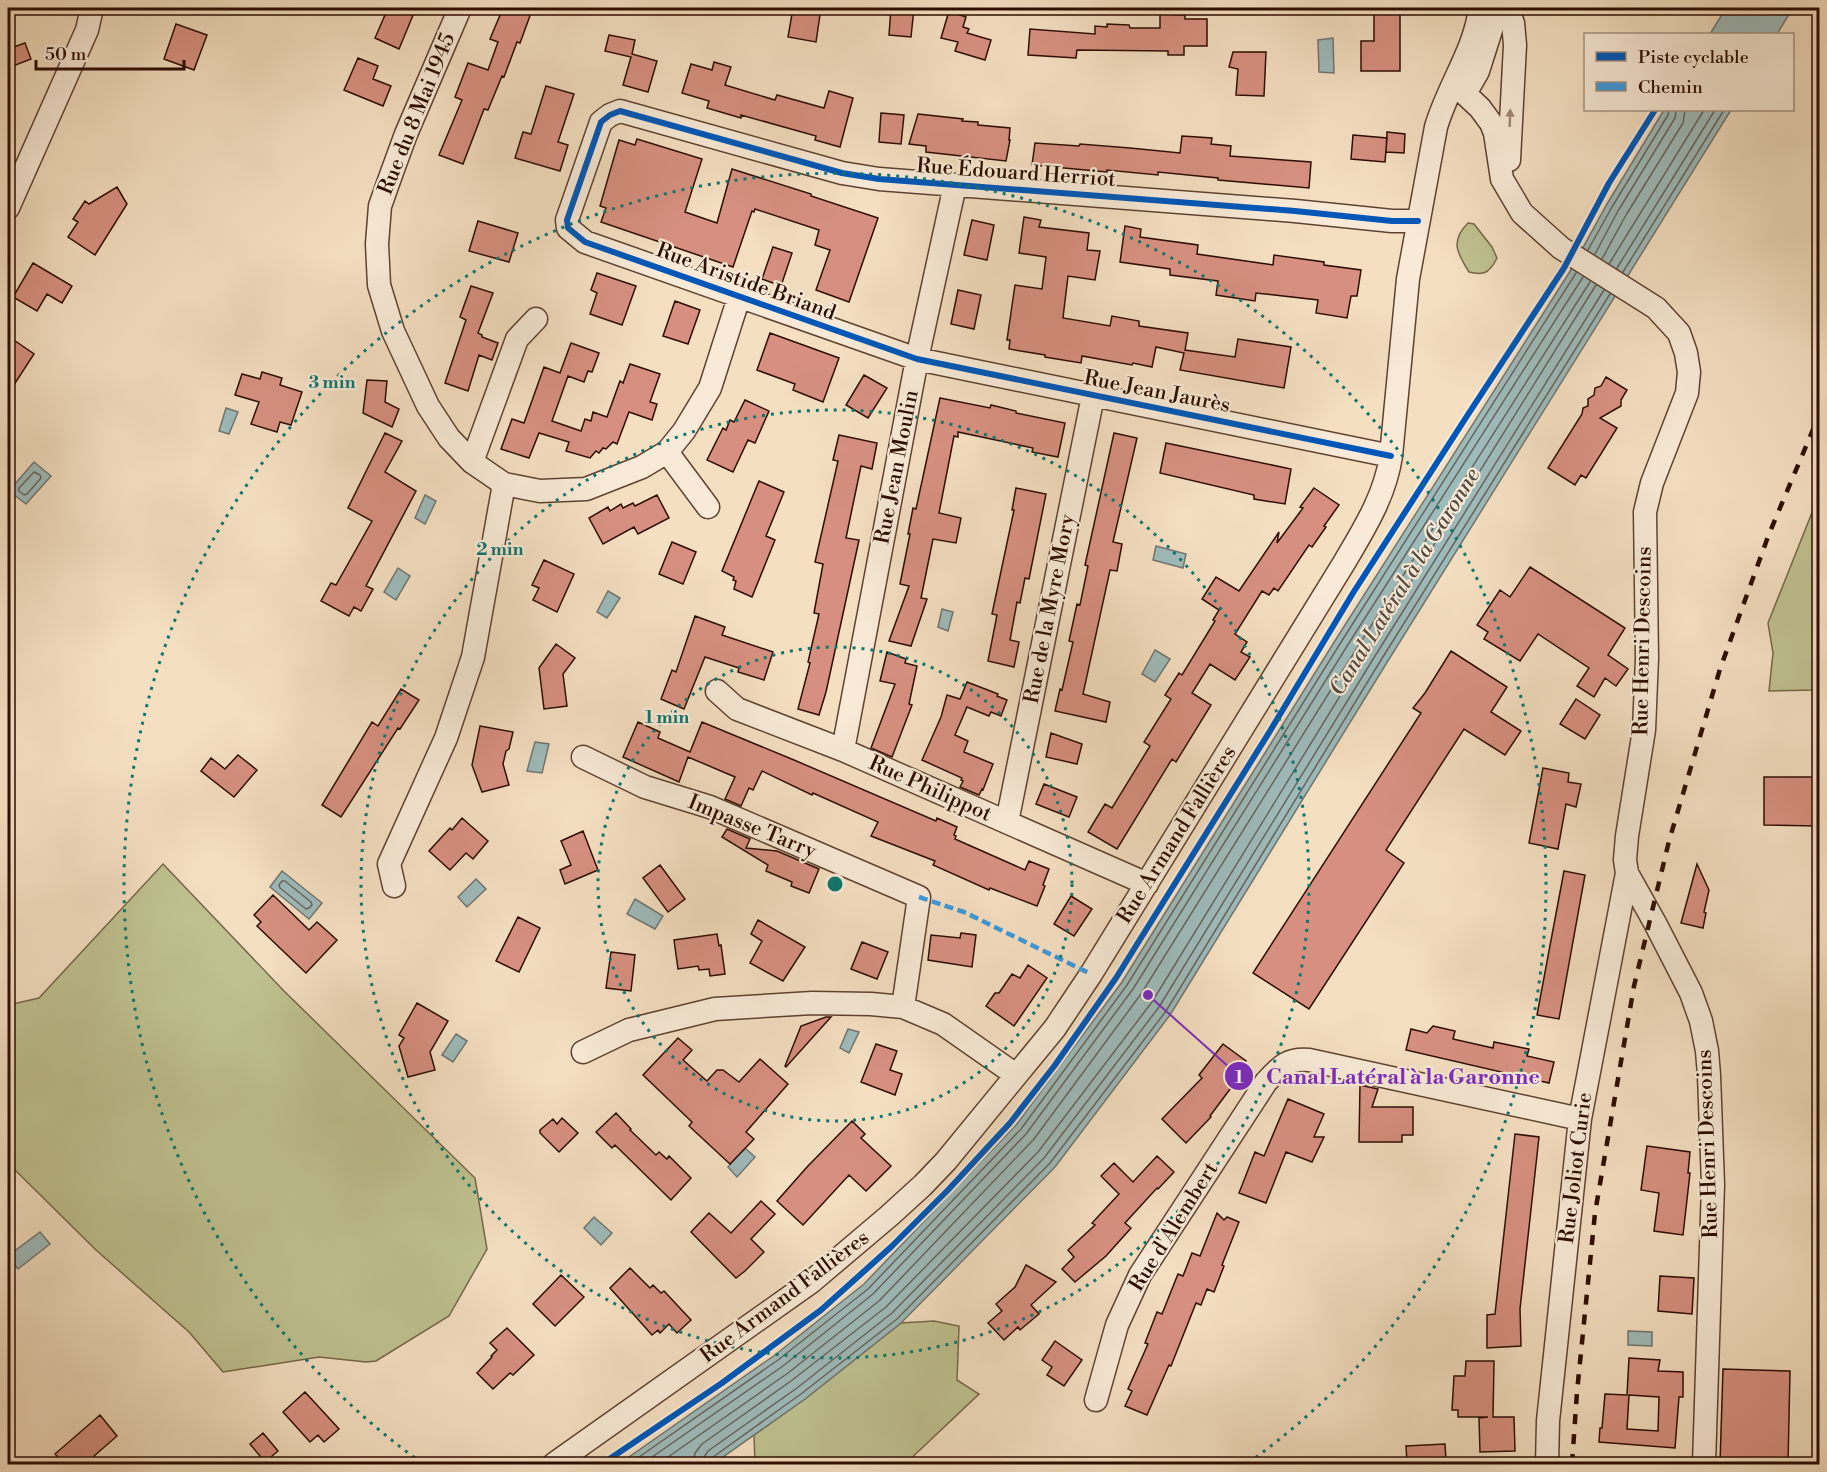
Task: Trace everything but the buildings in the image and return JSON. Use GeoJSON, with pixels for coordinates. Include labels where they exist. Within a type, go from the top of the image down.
{"type":"FeatureCollection","features":[{"type":"Feature","properties":{"kind":"street"},"geometry":{"type":"LineString","coordinates":[[8,208],[87,30],[92,8]]}},
{"type":"Feature","properties":{"kind":"street","name":"Rue du 8 Mai 1945"},"geometry":{"type":"LineString","coordinates":[[460,8],[406,134],[380,206],[377,244],[379,285],[393,331],[428,406],[449,438],[472,462],[504,484],[540,491],[586,489],[642,467],[667,452],[684,431],[710,388],[739,297]]}},
{"type":"Feature","properties":{"kind":"street","name":"Rue Armand Fallières"},"geometry":{"type":"LineString","coordinates":[[554,1464],[811,1282],[889,1216],[946,1161],[1061,1019],[1091,974],[1366,526],[1382,492],[1391,456],[1408,279],[1418,221],[1440,114],[1466,56],[1480,8]]}},
{"type":"Feature","properties":{"kind":"street"},"geometry":{"type":"LineString","coordinates":[[1488,8],[1464,87],[1466,94],[1491,123],[1495,133]]}},
{"type":"Feature","properties":{"kind":"street"},"geometry":{"type":"LineString","coordinates":[[1432,152],[1478,71],[1498,8]]}},
{"type":"Feature","properties":{"kind":"street"},"geometry":{"type":"LineString","coordinates":[[1507,8],[1513,23],[1515,45],[1509,161],[1512,198]]}},
{"type":"Feature","properties":{"kind":"street","name":"Rue Édouard Herriot"},"geometry":{"type":"LineString","coordinates":[[568,228],[567,220],[601,122],[620,111],[842,173],[879,179],[1283,210],[1392,221],[1418,221]]}},
{"type":"Feature","properties":{"kind":"street"},"geometry":{"type":"LineString","coordinates":[[1451,120],[1462,112],[1475,113],[1495,133]]}},
{"type":"Feature","properties":{"kind":"street","name":"Rue Henri Descoins"},"geometry":{"type":"LineString","coordinates":[[1495,133],[1502,179],[1522,213],[1561,248],[1656,308],[1679,333],[1686,353],[1689,372],[1688,393],[1652,483],[1645,512],[1647,657],[1644,730],[1627,836],[1626,860],[1627,873],[1691,993],[1701,1021],[1707,1051],[1713,1185],[1704,1464]]}},
{"type":"Feature","properties":{"kind":"street","name":"Rue Jean Moulin"},"geometry":{"type":"LineString","coordinates":[[843,750],[917,359],[955,185]]}},
{"type":"Feature","properties":{"kind":"street","name":"Rue Aristide Briand"},"geometry":{"type":"LineString","coordinates":[[568,228],[585,242],[917,359]]}},
{"type":"Feature","properties":{"kind":"street"},"geometry":{"type":"LineString","coordinates":[[472,462],[517,339],[536,319]]}},
{"type":"Feature","properties":{"kind":"street","name":"Rue Jean Jaurès"},"geometry":{"type":"LineString","coordinates":[[917,359],[1391,456]]}},
{"type":"Feature","properties":{"kind":"street","name":"Rue de la Myre Mory"},"geometry":{"type":"LineString","coordinates":[[1007,822],[1093,396]]}},
{"type":"Feature","properties":{"kind":"street"},"geometry":{"type":"LineString","coordinates":[[667,452],[708,507]]}},
{"type":"Feature","properties":{"kind":"street"},"geometry":{"type":"LineString","coordinates":[[394,886],[389,864],[446,738],[473,657],[504,484]]}},
{"type":"Feature","properties":{"kind":"street","name":"Rue Philippot"},"geometry":{"type":"LineString","coordinates":[[717,691],[737,709],[843,750],[1147,884]]}},
{"type":"Feature","properties":{"kind":"street","name":"Impasse Tarry"},"geometry":{"type":"LineString","coordinates":[[583,757],[645,787],[710,807],[919,897],[903,1007]]}},
{"type":"Feature","properties":{"kind":"street","name":"Rue Joliot Curie"},"geometry":{"type":"LineString","coordinates":[[1547,1464],[1548,1421],[1580,1119],[1627,873]]}},
{"type":"Feature","properties":{"kind":"street"},"geometry":{"type":"LineString","coordinates":[[584,1052],[629,1030],[715,1009],[812,1003],[872,1004],[903,1007],[943,1024],[1016,1075]]}},
{"type":"Feature","properties":{"kind":"street","name":"Rue d'Alembert"},"geometry":{"type":"LineString","coordinates":[[1095,1400],[1117,1325],[1140,1275],[1266,1082],[1279,1067],[1294,1059],[1309,1060],[1580,1119]]}},
{"type":"Feature","properties":{"kind":"green space"},"geometry":{"type":"Polygon","coordinates":[[[1468,223],[1474,224],[1492,247],[1497,258],[1492,267],[1483,273],[1469,272],[1457,247],[1462,229],[1468,223]]]}},
{"type":"Feature","properties":{"kind":"green space"},"geometry":{"type":"Polygon","coordinates":[[[1819,495],[1819,690],[1769,691],[1773,653],[1768,623],[1819,495]]]}},
{"type":"Feature","properties":{"kind":"green space"},"geometry":{"type":"Polygon","coordinates":[[[163,864],[284,991],[475,1178],[487,1249],[449,1316],[376,1361],[319,1357],[223,1372],[189,1332],[96,1250],[14,1169],[8,1171],[8,1005],[39,998],[163,864]]]}},
{"type":"Feature","properties":{"kind":"green space"},"geometry":{"type":"Polygon","coordinates":[[[934,1321],[959,1326],[957,1380],[979,1394],[905,1464],[755,1464],[754,1435],[805,1399],[901,1323],[934,1321]]]}},
{"type":"Feature","properties":{"kind":"water"},"geometry":{"type":"Polygon","coordinates":[[[1726,8],[1793,8],[1778,33],[1711,33],[1726,8]]]}},
{"type":"Feature","properties":{"kind":"water"},"geometry":{"type":"Polygon","coordinates":[[[1333,38],[1334,73],[1319,72],[1318,40],[1333,38]]]}},
{"type":"Feature","properties":{"kind":"water"},"geometry":{"type":"Polygon","coordinates":[[[1663,111],[1730,111],[1170,1015],[1055,1167],[901,1323],[805,1399],[713,1464],[619,1464],[775,1355],[864,1284],[1016,1125],[1122,982],[1338,636],[1569,273],[1607,204],[1663,111]]]}},
{"type":"Feature","properties":{"kind":"water"},"geometry":{"type":"Polygon","coordinates":[[[226,408],[238,412],[229,434],[219,431],[226,408]]]}},
{"type":"Feature","properties":{"kind":"water"},"geometry":{"type":"Polygon","coordinates":[[[34,462],[51,476],[26,504],[9,491],[34,462]]]}},
{"type":"Feature","properties":{"kind":"water"},"geometry":{"type":"Polygon","coordinates":[[[425,495],[436,501],[425,524],[415,518],[425,495]]]}},
{"type":"Feature","properties":{"kind":"water"},"geometry":{"type":"Polygon","coordinates":[[[1156,546],[1186,554],[1183,568],[1153,560],[1156,546]]]}},
{"type":"Feature","properties":{"kind":"water"},"geometry":{"type":"Polygon","coordinates":[[[398,568],[410,576],[396,600],[384,592],[398,568]]]}},
{"type":"Feature","properties":{"kind":"water"},"geometry":{"type":"Polygon","coordinates":[[[608,591],[620,598],[607,618],[597,612],[608,591]]]}},
{"type":"Feature","properties":{"kind":"water"},"geometry":{"type":"Polygon","coordinates":[[[942,609],[953,612],[948,631],[938,627],[942,609]]]}},
{"type":"Feature","properties":{"kind":"water"},"geometry":{"type":"Polygon","coordinates":[[[1155,650],[1170,659],[1155,682],[1142,674],[1155,650]]]}},
{"type":"Feature","properties":{"kind":"water"},"geometry":{"type":"Polygon","coordinates":[[[535,742],[549,744],[542,773],[527,771],[535,742]]]}},
{"type":"Feature","properties":{"kind":"water"},"geometry":{"type":"Polygon","coordinates":[[[282,871],[322,903],[309,919],[270,887],[282,871]]]}},
{"type":"Feature","properties":{"kind":"water"},"geometry":{"type":"Polygon","coordinates":[[[476,879],[486,889],[467,907],[458,897],[476,879]]]}},
{"type":"Feature","properties":{"kind":"water"},"geometry":{"type":"Polygon","coordinates":[[[635,899],[663,916],[655,929],[627,914],[635,899]]]}},
{"type":"Feature","properties":{"kind":"water"},"geometry":{"type":"Polygon","coordinates":[[[848,1029],[859,1032],[849,1053],[840,1048],[848,1029]]]}},
{"type":"Feature","properties":{"kind":"water"},"geometry":{"type":"Polygon","coordinates":[[[456,1034],[467,1041],[453,1062],[442,1055],[456,1034]]]}},
{"type":"Feature","properties":{"kind":"water"},"geometry":{"type":"Polygon","coordinates":[[[745,1148],[755,1157],[737,1177],[728,1167],[745,1148]]]}},
{"type":"Feature","properties":{"kind":"water"},"geometry":{"type":"Polygon","coordinates":[[[594,1217],[612,1233],[601,1245],[584,1228],[594,1217]]]}},
{"type":"Feature","properties":{"kind":"water"},"geometry":{"type":"Polygon","coordinates":[[[40,1232],[50,1244],[18,1269],[8,1256],[40,1232]]]}},
{"type":"Feature","properties":{"kind":"water"},"geometry":{"type":"Polygon","coordinates":[[[1628,1331],[1652,1332],[1652,1346],[1628,1345],[1628,1331]]]}},
{"type":"Feature","properties":{"kind":"railway"},"geometry":{"type":"LineString","coordinates":[[1572,1464],[1595,1213],[1634,986],[1669,841],[1720,669],[1769,534],[1820,413]]}},
{"type":"Feature","properties":{"kind":"marked path"},"geometry":{"type":"LineString","coordinates":[[919,897],[964,912],[1091,974]]}},
{"type":"Feature","properties":{"kind":"cycle path"},"geometry":{"type":"LineString","coordinates":[[1391,456],[917,359],[585,242],[568,228],[567,220],[601,122],[620,111],[842,173],[879,179],[1295,211],[1392,221],[1418,221]]}},
{"type":"Feature","properties":{"kind":"cycle path"},"geometry":{"type":"LineString","coordinates":[[602,1464],[722,1383],[821,1310],[891,1247],[1010,1123],[1055,1065],[1116,978],[1353,593],[1564,268],[1609,183],[1654,111]]}},
{"type":"Feature","properties":{"kind":"place","name":"Canal Latéral à la Garonne"},"geometry":{"type":"Point","coordinates":[1148,995]}}]}
